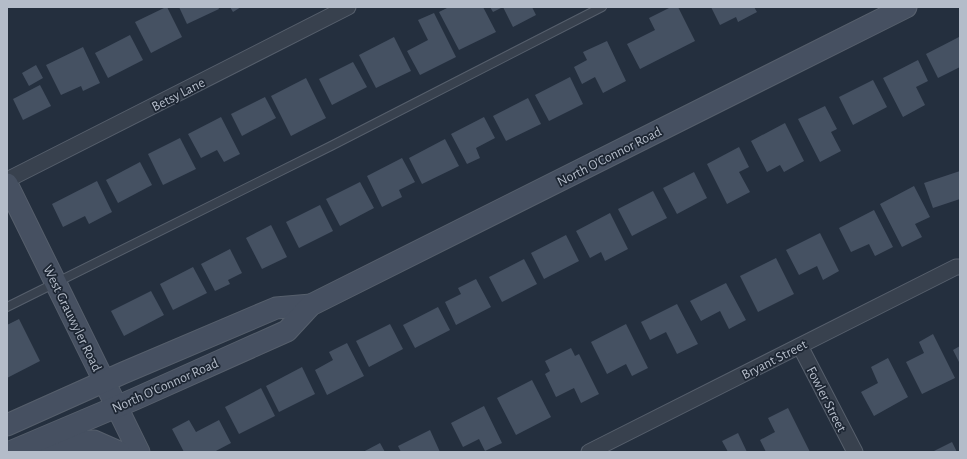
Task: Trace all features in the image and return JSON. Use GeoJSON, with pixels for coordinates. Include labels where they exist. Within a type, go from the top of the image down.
{"type":"FeatureCollection","features":[{"type":"Feature","properties":{"kind":"main road","name":"North O'Connor Road"},"geometry":{"type":"LineString","coordinates":[[17,449],[117,407],[287,331],[311,305],[906,7]]}},
{"type":"Feature","properties":{"kind":"main road","name":"West Grauwyler Road"},"geometry":{"type":"LineString","coordinates":[[7,184],[139,452]]}},
{"type":"Feature","properties":{"kind":"main road","name":"North O'Connor Road"},"geometry":{"type":"LineString","coordinates":[[7,425],[105,381],[276,308],[311,305]]}},
{"type":"Feature","properties":{"kind":"main road"},"geometry":{"type":"LineString","coordinates":[[17,449],[57,442],[94,441],[118,452]]}},
{"type":"Feature","properties":{"kind":"street","name":"Betsy Lane"},"geometry":{"type":"LineString","coordinates":[[7,180],[348,7]]}},
{"type":"Feature","properties":{"kind":"street","name":"Bryant Street"},"geometry":{"type":"LineString","coordinates":[[589,452],[956,267],[960,267]]}},
{"type":"Feature","properties":{"kind":"street","name":"Fowler Street"},"geometry":{"type":"LineString","coordinates":[[800,346],[855,452]]}},
{"type":"Feature","properties":{"kind":"lane"},"geometry":{"type":"LineString","coordinates":[[7,307],[324,150],[602,7]]}},
{"type":"Feature","properties":{"kind":"building"},"geometry":{"type":"Polygon","coordinates":[[[166,7],[182,37],[151,53],[135,22],[166,7]]]}},
{"type":"Feature","properties":{"kind":"building"},"geometry":{"type":"Polygon","coordinates":[[[179,7],[218,7],[219,9],[187,24],[179,7]]]}},
{"type":"Feature","properties":{"kind":"building"},"geometry":{"type":"Polygon","coordinates":[[[230,7],[241,7],[233,12],[230,7]]]}},
{"type":"Feature","properties":{"kind":"building"},"geometry":{"type":"Polygon","coordinates":[[[449,7],[483,7],[496,32],[459,50],[439,12],[449,7]]]}},
{"type":"Feature","properties":{"kind":"building"},"geometry":{"type":"Polygon","coordinates":[[[490,7],[503,7],[493,12],[490,7]]]}},
{"type":"Feature","properties":{"kind":"building"},"geometry":{"type":"Polygon","coordinates":[[[503,7],[532,7],[536,15],[513,27],[503,7]]]}},
{"type":"Feature","properties":{"kind":"building"},"geometry":{"type":"Polygon","coordinates":[[[671,7],[678,7],[695,41],[640,69],[627,44],[655,30],[649,18],[671,7]]]}},
{"type":"Feature","properties":{"kind":"building"},"geometry":{"type":"Polygon","coordinates":[[[711,7],[754,7],[757,12],[738,22],[736,17],[720,25],[711,7]]]}},
{"type":"Feature","properties":{"kind":"building"},"geometry":{"type":"Polygon","coordinates":[[[434,13],[456,57],[420,75],[407,51],[428,40],[418,20],[434,13]]]}},
{"type":"Feature","properties":{"kind":"building"},"geometry":{"type":"Polygon","coordinates":[[[130,35],[143,60],[108,78],[95,53],[130,35]]]}},
{"type":"Feature","properties":{"kind":"building"},"geometry":{"type":"Polygon","coordinates":[[[394,37],[411,71],[376,88],[359,55],[394,37]]]}},
{"type":"Feature","properties":{"kind":"building"},"geometry":{"type":"Polygon","coordinates":[[[959,37],[960,67],[938,78],[926,54],[959,37]]]}},
{"type":"Feature","properties":{"kind":"building"},"geometry":{"type":"Polygon","coordinates":[[[607,41],[626,81],[603,93],[595,77],[582,84],[574,67],[587,60],[583,52],[607,41]]]}},
{"type":"Feature","properties":{"kind":"building"},"geometry":{"type":"Polygon","coordinates":[[[83,47],[100,83],[83,91],[81,86],[61,95],[46,65],[83,47]]]}},
{"type":"Feature","properties":{"kind":"building"},"geometry":{"type":"Polygon","coordinates":[[[918,60],[928,81],[916,87],[925,105],[903,117],[883,78],[918,60]]]}},
{"type":"Feature","properties":{"kind":"building"},"geometry":{"type":"Polygon","coordinates":[[[353,62],[367,87],[332,105],[319,79],[353,62]]]}},
{"type":"Feature","properties":{"kind":"building"},"geometry":{"type":"Polygon","coordinates":[[[36,65],[43,78],[29,86],[22,73],[36,65]]]}},
{"type":"Feature","properties":{"kind":"building"},"geometry":{"type":"Polygon","coordinates":[[[570,77],[583,104],[549,121],[535,95],[570,77]]]}},
{"type":"Feature","properties":{"kind":"building"},"geometry":{"type":"Polygon","coordinates":[[[306,78],[326,118],[291,136],[271,96],[306,78]]]}},
{"type":"Feature","properties":{"kind":"building"},"geometry":{"type":"Polygon","coordinates":[[[873,80],[887,107],[853,125],[839,97],[873,80]]]}},
{"type":"Feature","properties":{"kind":"building"},"geometry":{"type":"Polygon","coordinates":[[[40,85],[51,106],[23,120],[13,99],[40,85]]]}},
{"type":"Feature","properties":{"kind":"building"},"geometry":{"type":"Polygon","coordinates":[[[265,97],[276,118],[242,136],[231,114],[265,97]]]}},
{"type":"Feature","properties":{"kind":"building"},"geometry":{"type":"Polygon","coordinates":[[[528,98],[541,124],[506,141],[493,116],[528,98]]]}},
{"type":"Feature","properties":{"kind":"building"},"geometry":{"type":"Polygon","coordinates":[[[825,106],[837,129],[831,132],[841,151],[820,162],[798,119],[825,106]]]}},
{"type":"Feature","properties":{"kind":"building"},"geometry":{"type":"Polygon","coordinates":[[[221,117],[240,154],[224,162],[217,150],[201,158],[188,134],[221,117]]]}},
{"type":"Feature","properties":{"kind":"building"},"geometry":{"type":"Polygon","coordinates":[[[484,117],[495,138],[476,148],[480,158],[467,164],[451,134],[484,117]]]}},
{"type":"Feature","properties":{"kind":"building"},"geometry":{"type":"Polygon","coordinates":[[[785,123],[804,161],[784,172],[780,165],[767,172],[751,141],[785,123]]]}},
{"type":"Feature","properties":{"kind":"building"},"geometry":{"type":"Polygon","coordinates":[[[180,138],[196,169],[163,185],[148,154],[180,138]]]}},
{"type":"Feature","properties":{"kind":"building"},"geometry":{"type":"Polygon","coordinates":[[[445,139],[459,166],[422,184],[409,158],[445,139]]]}},
{"type":"Feature","properties":{"kind":"building"},"geometry":{"type":"Polygon","coordinates":[[[739,147],[749,167],[739,172],[750,192],[727,204],[707,164],[739,147]]]}},
{"type":"Feature","properties":{"kind":"building"},"geometry":{"type":"Polygon","coordinates":[[[402,158],[415,182],[399,190],[402,197],[382,207],[367,176],[402,158]]]}},
{"type":"Feature","properties":{"kind":"building"},"geometry":{"type":"Polygon","coordinates":[[[140,162],[152,185],[118,203],[106,180],[140,162]]]}},
{"type":"Feature","properties":{"kind":"building"},"geometry":{"type":"Polygon","coordinates":[[[960,171],[960,199],[933,208],[924,183],[960,171]]]}},
{"type":"Feature","properties":{"kind":"building"},"geometry":{"type":"Polygon","coordinates":[[[694,172],[707,198],[677,214],[663,188],[694,172]]]}},
{"type":"Feature","properties":{"kind":"building"},"geometry":{"type":"Polygon","coordinates":[[[97,181],[112,212],[89,224],[85,216],[63,227],[52,204],[97,181]]]}},
{"type":"Feature","properties":{"kind":"building"},"geometry":{"type":"Polygon","coordinates":[[[360,182],[374,208],[340,226],[326,199],[360,182]]]}},
{"type":"Feature","properties":{"kind":"building"},"geometry":{"type":"Polygon","coordinates":[[[914,186],[930,217],[915,224],[922,237],[902,247],[880,204],[914,186]]]}},
{"type":"Feature","properties":{"kind":"building"},"geometry":{"type":"Polygon","coordinates":[[[653,191],[667,218],[632,236],[618,209],[653,191]]]}},
{"type":"Feature","properties":{"kind":"building"},"geometry":{"type":"Polygon","coordinates":[[[320,205],[333,231],[299,248],[286,222],[320,205]]]}},
{"type":"Feature","properties":{"kind":"building"},"geometry":{"type":"Polygon","coordinates":[[[874,210],[893,247],[875,256],[869,244],[851,252],[839,228],[874,210]]]}},
{"type":"Feature","properties":{"kind":"building"},"geometry":{"type":"Polygon","coordinates":[[[610,213],[628,249],[605,261],[601,252],[590,258],[576,231],[610,213]]]}},
{"type":"Feature","properties":{"kind":"building"},"geometry":{"type":"Polygon","coordinates":[[[271,225],[287,257],[262,269],[246,238],[271,225]]]}},
{"type":"Feature","properties":{"kind":"building"},"geometry":{"type":"Polygon","coordinates":[[[820,233],[839,271],[823,280],[817,266],[799,275],[786,250],[820,233]]]}},
{"type":"Feature","properties":{"kind":"building"},"geometry":{"type":"Polygon","coordinates":[[[566,235],[579,261],[544,279],[531,253],[566,235]]]}},
{"type":"Feature","properties":{"kind":"building"},"geometry":{"type":"Polygon","coordinates":[[[230,249],[242,273],[228,280],[230,284],[215,291],[201,264],[230,249]]]}},
{"type":"Feature","properties":{"kind":"building"},"geometry":{"type":"Polygon","coordinates":[[[776,258],[794,294],[758,312],[740,276],[776,258]]]}},
{"type":"Feature","properties":{"kind":"building"},"geometry":{"type":"Polygon","coordinates":[[[524,259],[537,284],[502,302],[489,277],[524,259]]]}},
{"type":"Feature","properties":{"kind":"building"},"geometry":{"type":"Polygon","coordinates":[[[193,267],[207,293],[173,310],[160,284],[193,267]]]}},
{"type":"Feature","properties":{"kind":"building"},"geometry":{"type":"Polygon","coordinates":[[[476,279],[491,307],[456,325],[445,302],[461,294],[458,288],[476,279]]]}},
{"type":"Feature","properties":{"kind":"building"},"geometry":{"type":"Polygon","coordinates":[[[726,283],[746,320],[729,329],[720,311],[701,321],[690,301],[726,283]]]}},
{"type":"Feature","properties":{"kind":"building"},"geometry":{"type":"Polygon","coordinates":[[[151,291],[164,315],[124,336],[111,311],[151,291]]]}},
{"type":"Feature","properties":{"kind":"building"},"geometry":{"type":"Polygon","coordinates":[[[677,304],[698,344],[677,354],[666,332],[650,340],[641,322],[677,304]]]}},
{"type":"Feature","properties":{"kind":"building"},"geometry":{"type":"Polygon","coordinates":[[[438,307],[450,330],[415,348],[403,325],[438,307]]]}},
{"type":"Feature","properties":{"kind":"building"},"geometry":{"type":"Polygon","coordinates":[[[19,319],[40,361],[7,378],[7,325],[19,319]]]}},
{"type":"Feature","properties":{"kind":"building"},"geometry":{"type":"Polygon","coordinates":[[[390,324],[403,349],[369,367],[356,341],[390,324]]]}},
{"type":"Feature","properties":{"kind":"building"},"geometry":{"type":"Polygon","coordinates":[[[626,324],[648,368],[632,376],[626,364],[607,374],[591,342],[626,324]]]}},
{"type":"Feature","properties":{"kind":"building"},"geometry":{"type":"Polygon","coordinates":[[[933,334],[955,378],[922,394],[906,362],[924,353],[919,342],[933,334]]]}},
{"type":"Feature","properties":{"kind":"building"},"geometry":{"type":"Polygon","coordinates":[[[347,343],[364,376],[327,395],[315,370],[333,360],[329,352],[347,343]]]}},
{"type":"Feature","properties":{"kind":"building"},"geometry":{"type":"Polygon","coordinates":[[[960,346],[960,364],[953,350],[960,346]]]}},
{"type":"Feature","properties":{"kind":"building"},"geometry":{"type":"Polygon","coordinates":[[[571,348],[575,356],[579,354],[599,394],[581,403],[574,388],[556,397],[545,374],[550,371],[545,361],[571,348]]]}},
{"type":"Feature","properties":{"kind":"building"},"geometry":{"type":"Polygon","coordinates":[[[888,358],[908,397],[874,416],[861,392],[878,383],[871,367],[888,358]]]}},
{"type":"Feature","properties":{"kind":"building"},"geometry":{"type":"Polygon","coordinates":[[[302,367],[315,394],[279,412],[266,386],[302,367]]]}},
{"type":"Feature","properties":{"kind":"building"},"geometry":{"type":"Polygon","coordinates":[[[532,380],[551,417],[516,435],[497,398],[532,380]]]}},
{"type":"Feature","properties":{"kind":"building"},"geometry":{"type":"Polygon","coordinates":[[[261,388],[275,416],[239,434],[225,407],[261,388]]]}},
{"type":"Feature","properties":{"kind":"building"},"geometry":{"type":"Polygon","coordinates":[[[484,406],[502,443],[485,451],[479,439],[463,447],[451,423],[484,406]]]}},
{"type":"Feature","properties":{"kind":"building"},"geometry":{"type":"Polygon","coordinates":[[[788,408],[810,452],[766,452],[760,440],[775,432],[768,418],[788,408]]]}},
{"type":"Feature","properties":{"kind":"building"},"geometry":{"type":"Polygon","coordinates":[[[189,420],[196,432],[219,420],[231,443],[214,452],[184,452],[172,429],[189,420]]]}},
{"type":"Feature","properties":{"kind":"building"},"geometry":{"type":"Polygon","coordinates":[[[430,430],[440,452],[401,452],[398,446],[430,430]]]}},
{"type":"Feature","properties":{"kind":"building"},"geometry":{"type":"Polygon","coordinates":[[[738,433],[747,452],[728,452],[722,441],[738,433]]]}},
{"type":"Feature","properties":{"kind":"building"},"geometry":{"type":"Polygon","coordinates":[[[952,442],[957,452],[932,452],[952,442]]]}},
{"type":"Feature","properties":{"kind":"building"},"geometry":{"type":"Polygon","coordinates":[[[380,443],[385,452],[363,452],[380,443]]]}}]}
